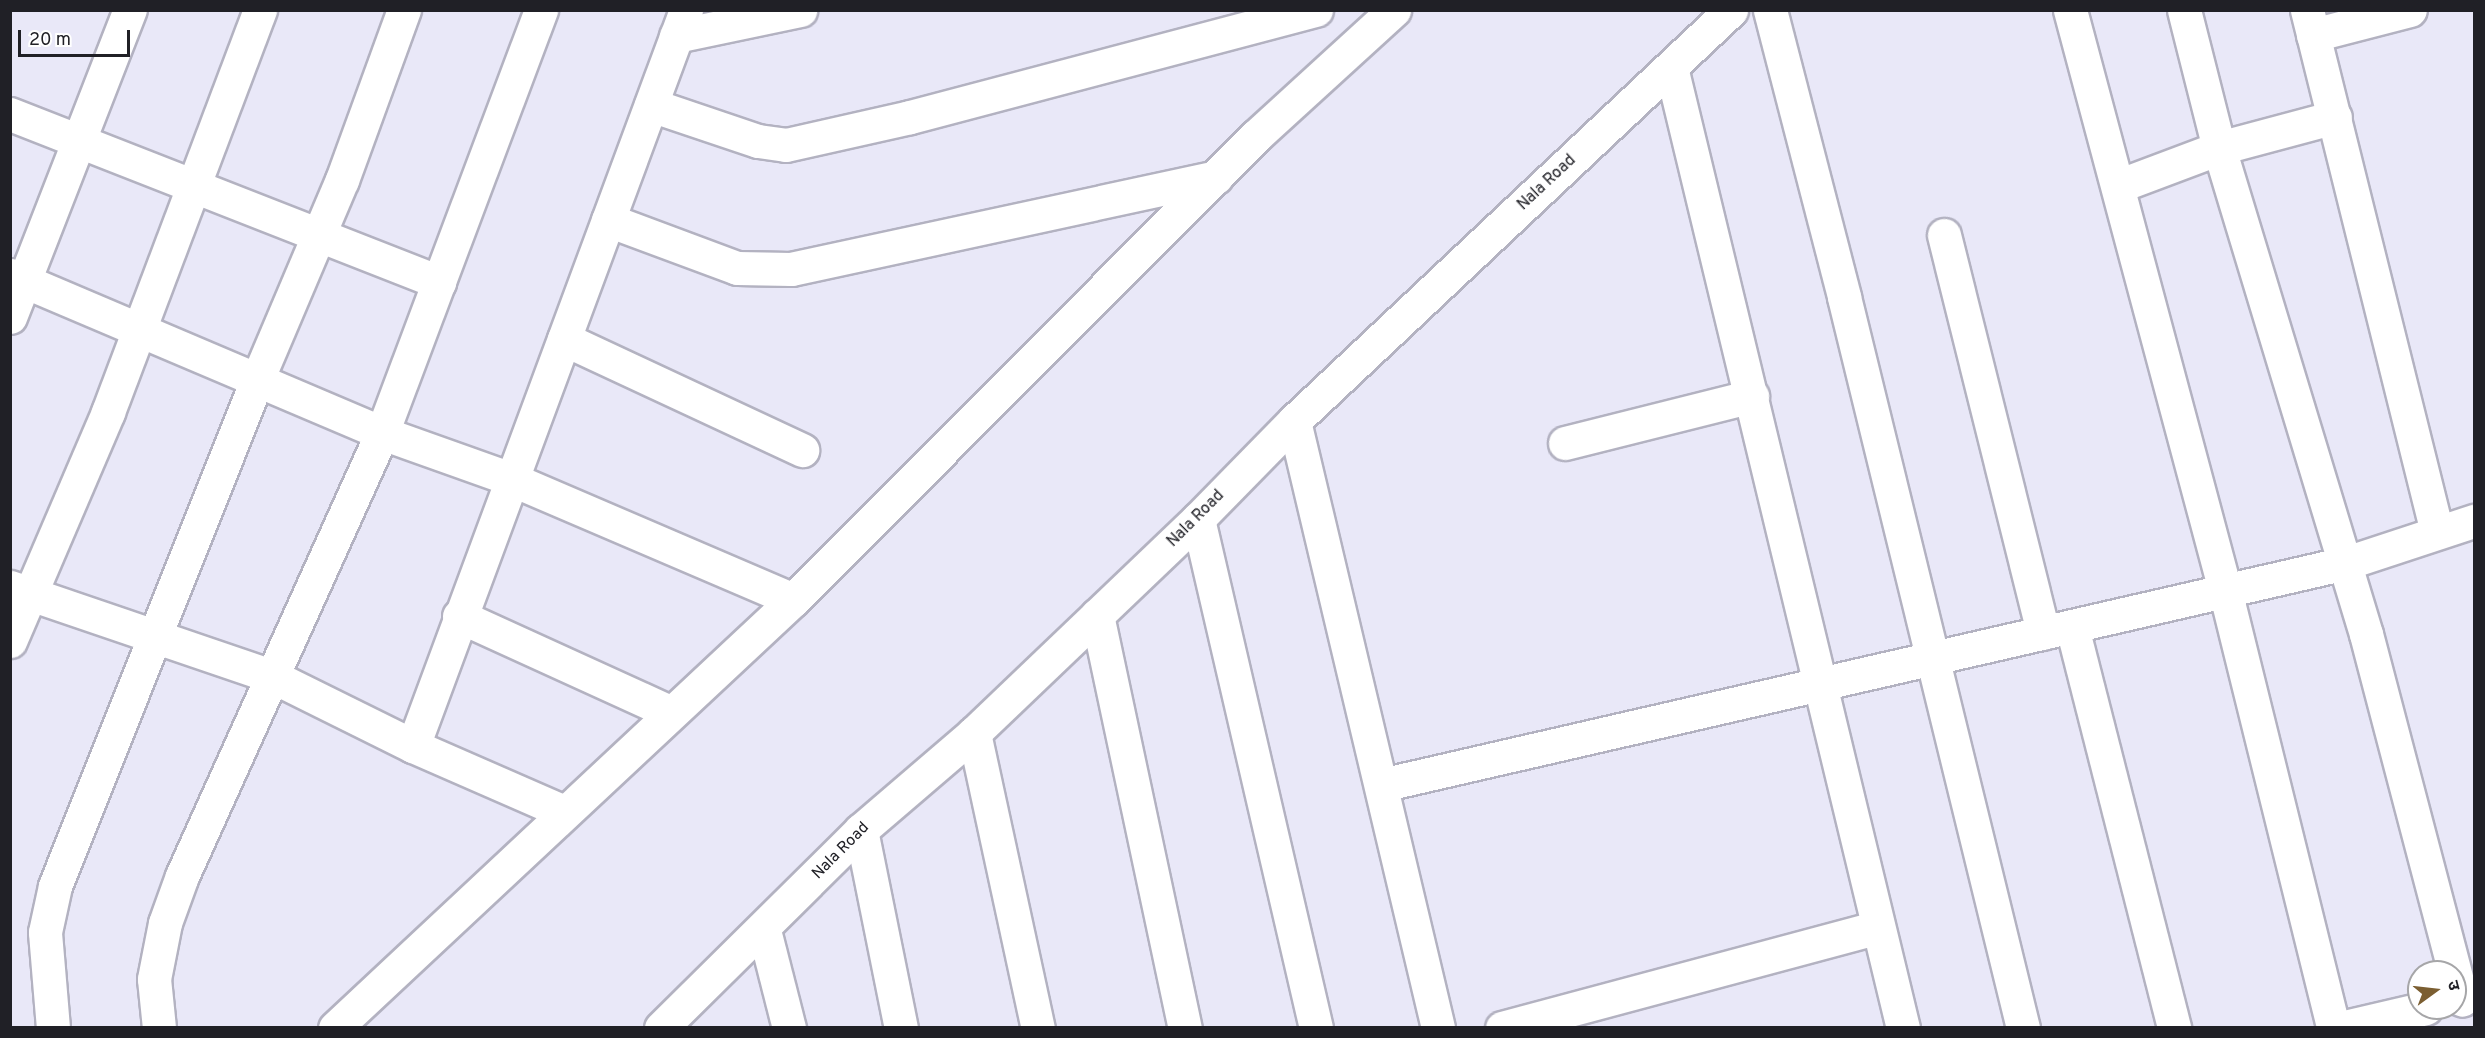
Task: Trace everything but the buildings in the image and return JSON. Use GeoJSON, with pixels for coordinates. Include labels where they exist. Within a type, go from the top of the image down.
{"type":"FeatureCollection","features":[{"type":"Feature","properties":{"kind":"street"},"geometry":{"type":"LineString","coordinates":[[10,317],[18,278],[80,142],[130,10]]}},
{"type":"Feature","properties":{"kind":"street"},"geometry":{"type":"LineString","coordinates":[[10,641],[20,591],[140,330],[260,10]]}},
{"type":"Feature","properties":{"kind":"street"},"geometry":{"type":"LineString","coordinates":[[53,1028],[45,932],[56,886],[257,380],[318,235],[404,10]]}},
{"type":"Feature","properties":{"kind":"street"},"geometry":{"type":"LineString","coordinates":[[159,1028],[154,979],[165,923],[182,876],[382,433],[541,10]]}},
{"type":"Feature","properties":{"kind":"street"},"geometry":{"type":"LineString","coordinates":[[413,746],[459,616],[681,23],[800,10]]}},
{"type":"Feature","properties":{"kind":"street"},"geometry":{"type":"LineString","coordinates":[[651,105],[758,141],[786,145],[909,117],[1316,10]]}},
{"type":"Feature","properties":{"kind":"street"},"geometry":{"type":"LineString","coordinates":[[335,1028],[670,712],[793,600],[1216,177],[1394,10]]}},
{"type":"Feature","properties":{"kind":"street","name":"Nala Road"},"geometry":{"type":"LineString","coordinates":[[661,1028],[764,930],[861,830],[974,733],[1198,519],[1294,421],[1731,10]]}},
{"type":"Feature","properties":{"kind":"street"},"geometry":{"type":"LineString","coordinates":[[1770,10],[2023,1028]]}},
{"type":"Feature","properties":{"kind":"street"},"geometry":{"type":"LineString","coordinates":[[2070,10],[2225,590],[2333,1028]]}},
{"type":"Feature","properties":{"kind":"street"},"geometry":{"type":"LineString","coordinates":[[2184,10],[2219,148],[2346,562],[2453,960]]}},
{"type":"Feature","properties":{"kind":"street"},"geometry":{"type":"LineString","coordinates":[[2410,10],[2310,23],[2437,532]]}},
{"type":"Feature","properties":{"kind":"street"},"geometry":{"type":"LineString","coordinates":[[1671,67],[1822,682],[1903,1028]]}},
{"type":"Feature","properties":{"kind":"street"},"geometry":{"type":"LineString","coordinates":[[10,114],[195,184],[439,282]]}},
{"type":"Feature","properties":{"kind":"street"},"geometry":{"type":"LineString","coordinates":[[2118,186],[2219,148],[2335,117]]}},
{"type":"Feature","properties":{"kind":"street"},"geometry":{"type":"LineString","coordinates":[[608,220],[737,268],[791,269],[1216,177]]}},
{"type":"Feature","properties":{"kind":"street"},"geometry":{"type":"LineString","coordinates":[[1944,235],[2174,1028]]}},
{"type":"Feature","properties":{"kind":"street"},"geometry":{"type":"LineString","coordinates":[[18,278],[382,433],[511,479],[793,600]]}},
{"type":"Feature","properties":{"kind":"street"},"geometry":{"type":"LineString","coordinates":[[564,339],[802,450]]}},
{"type":"Feature","properties":{"kind":"street"},"geometry":{"type":"LineString","coordinates":[[1565,443],[1752,396]]}},
{"type":"Feature","properties":{"kind":"street"},"geometry":{"type":"LineString","coordinates":[[1294,421],[1438,1028]]}},
{"type":"Feature","properties":{"kind":"street"},"geometry":{"type":"LineString","coordinates":[[1198,519],[1317,1028]]}},
{"type":"Feature","properties":{"kind":"street"},"geometry":{"type":"LineString","coordinates":[[1381,785],[1931,656],[2058,630],[2346,562],[2437,532],[2472,529]]}},
{"type":"Feature","properties":{"kind":"street"},"geometry":{"type":"LineString","coordinates":[[20,591],[272,676],[413,746],[564,812]]}},
{"type":"Feature","properties":{"kind":"street"},"geometry":{"type":"LineString","coordinates":[[1097,615],[1185,1028]]}},
{"type":"Feature","properties":{"kind":"street"},"geometry":{"type":"LineString","coordinates":[[459,616],[670,712]]}},
{"type":"Feature","properties":{"kind":"street"},"geometry":{"type":"LineString","coordinates":[[974,733],[1038,1028]]}},
{"type":"Feature","properties":{"kind":"street"},"geometry":{"type":"LineString","coordinates":[[861,830],[901,1028]]}},
{"type":"Feature","properties":{"kind":"street"},"geometry":{"type":"LineString","coordinates":[[1502,1028],[1878,927]]}},
{"type":"Feature","properties":{"kind":"street"},"geometry":{"type":"LineString","coordinates":[[764,930],[789,1028]]}},
{"type":"Feature","properties":{"kind":"street"},"geometry":{"type":"LineString","coordinates":[[2340,1028],[2407,1012]]}}]}
